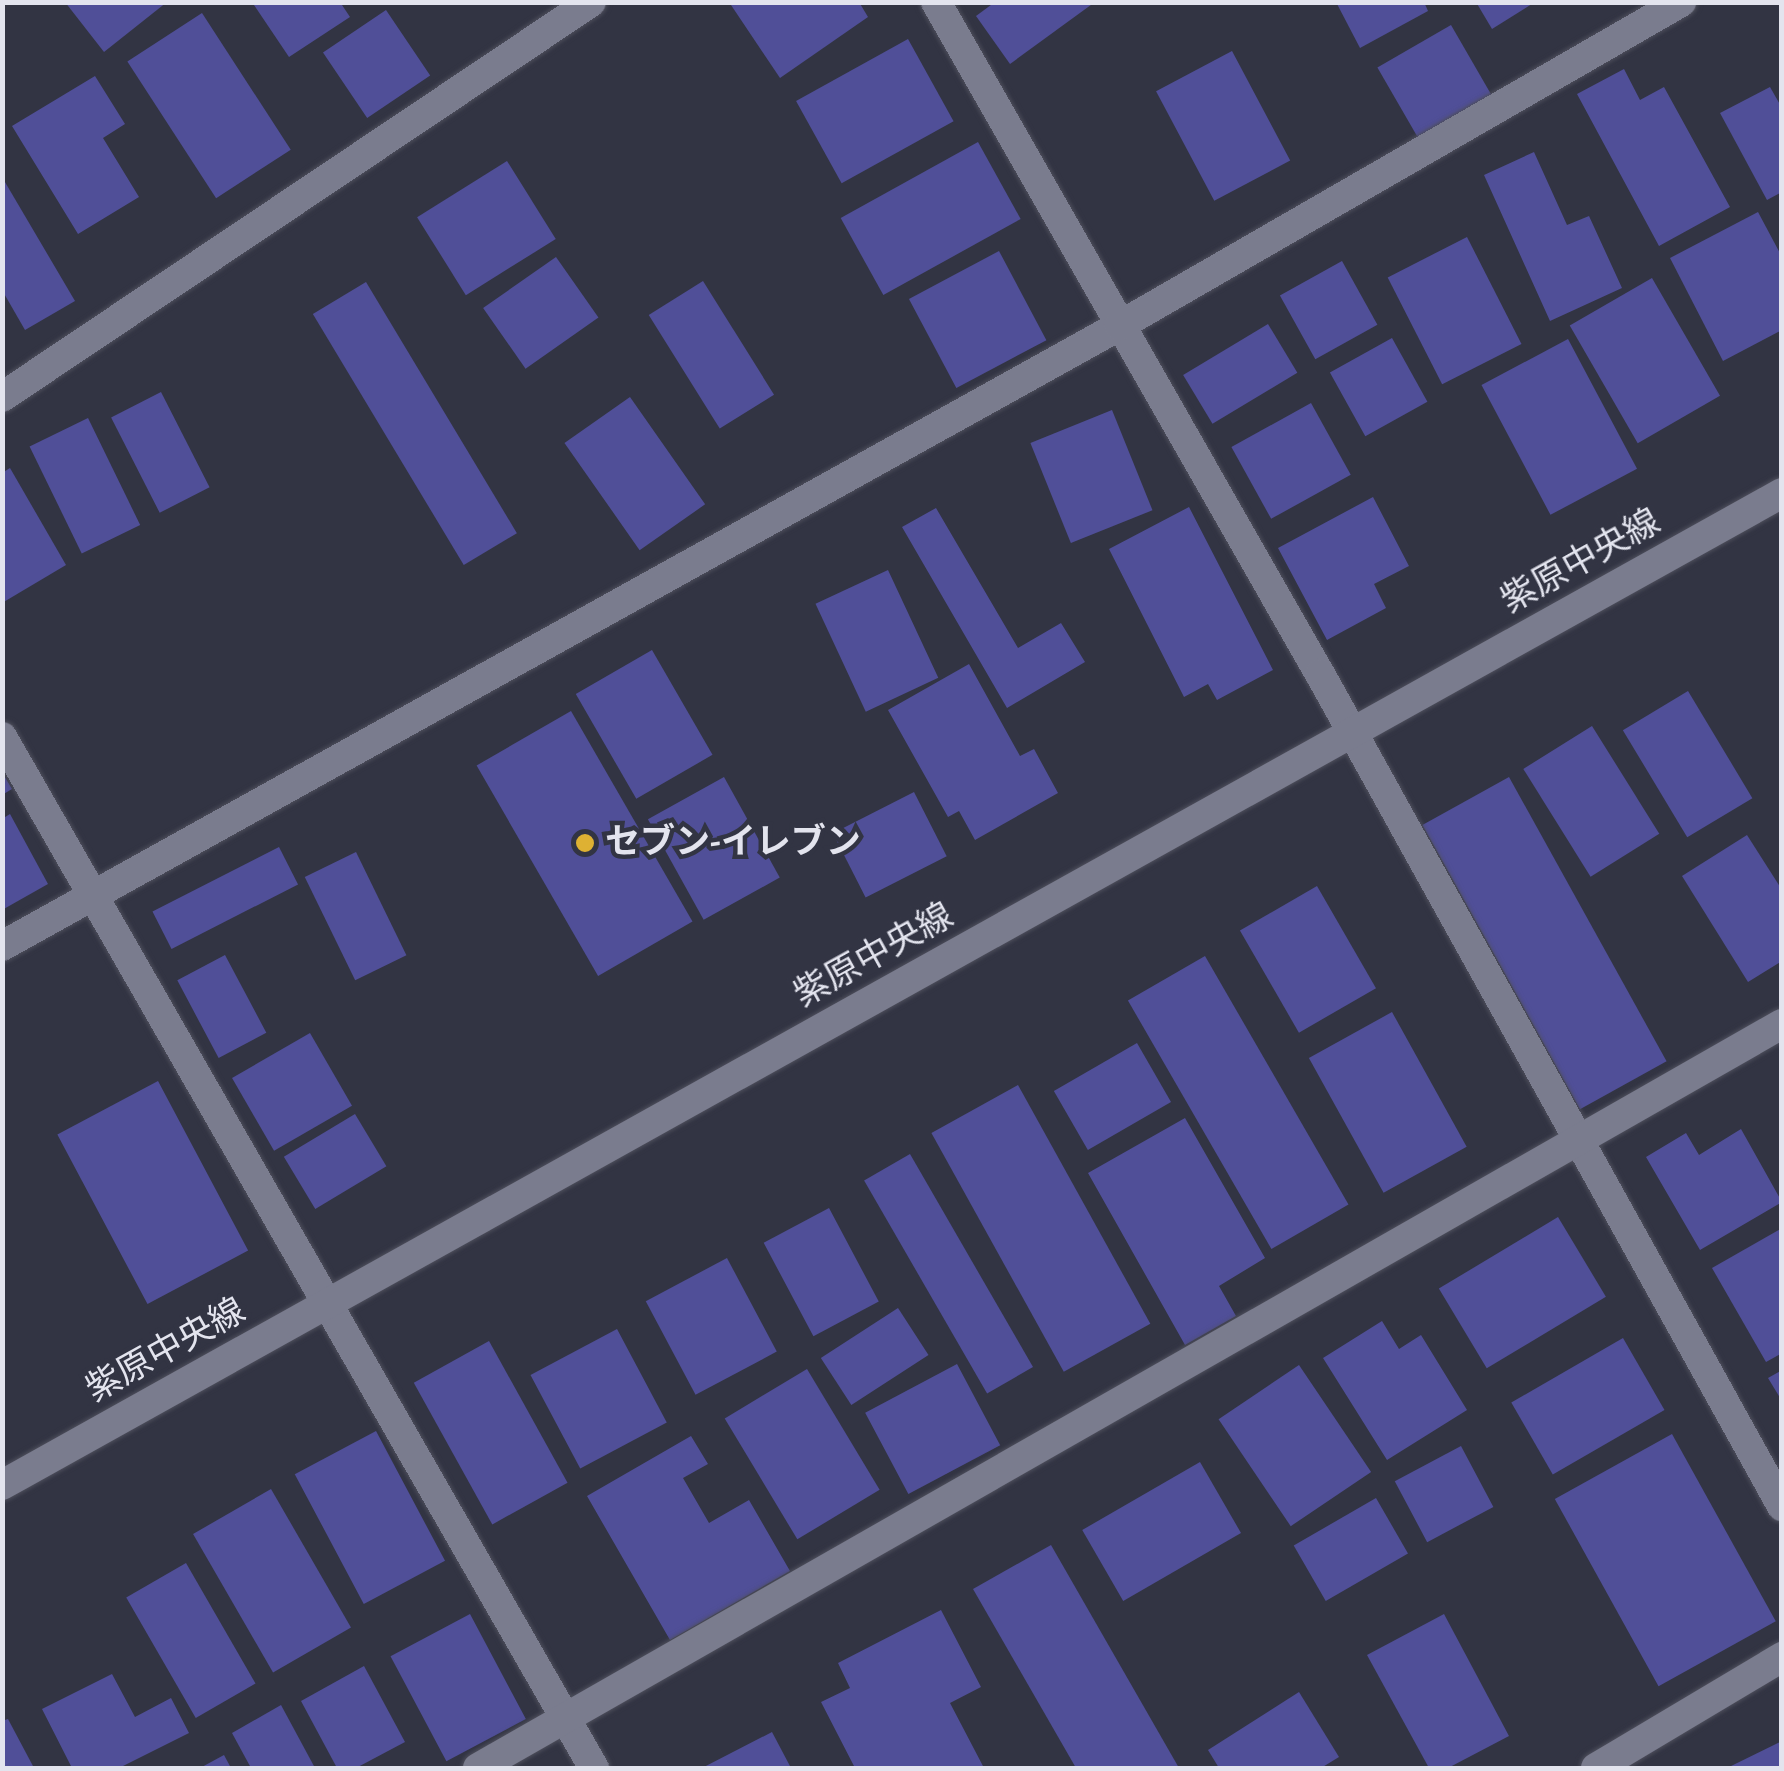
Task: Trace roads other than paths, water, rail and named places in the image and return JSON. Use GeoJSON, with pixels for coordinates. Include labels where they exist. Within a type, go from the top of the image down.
{"type":"FeatureCollection","features":[{"type":"Feature","properties":{"kind":"street"},"geometry":{"type":"LineString","coordinates":[[2,396],[591,2]]}},
{"type":"Feature","properties":{"kind":"street"},"geometry":{"type":"LineString","coordinates":[[936,2],[1352,733],[1782,1506]]}},
{"type":"Feature","properties":{"kind":"street"},"geometry":{"type":"LineString","coordinates":[[2,946],[1120,326],[1626,15],[1681,2]]}},
{"type":"Feature","properties":{"kind":"street","name":"紫原中央線"},"geometry":{"type":"LineString","coordinates":[[2,1485],[1782,493]]}},
{"type":"Feature","properties":{"kind":"street"},"geometry":{"type":"LineString","coordinates":[[2,737],[594,1768]]}},
{"type":"Feature","properties":{"kind":"street"},"geometry":{"type":"LineString","coordinates":[[478,1768],[1782,1024]]}},
{"type":"Feature","properties":{"kind":"street"},"geometry":{"type":"LineString","coordinates":[[1596,1768],[1782,1657]]}},
{"type":"Feature","properties":{"kind":"place","name":"セブン-イレブン"},"geometry":{"type":"Point","coordinates":[585,843]}}]}
